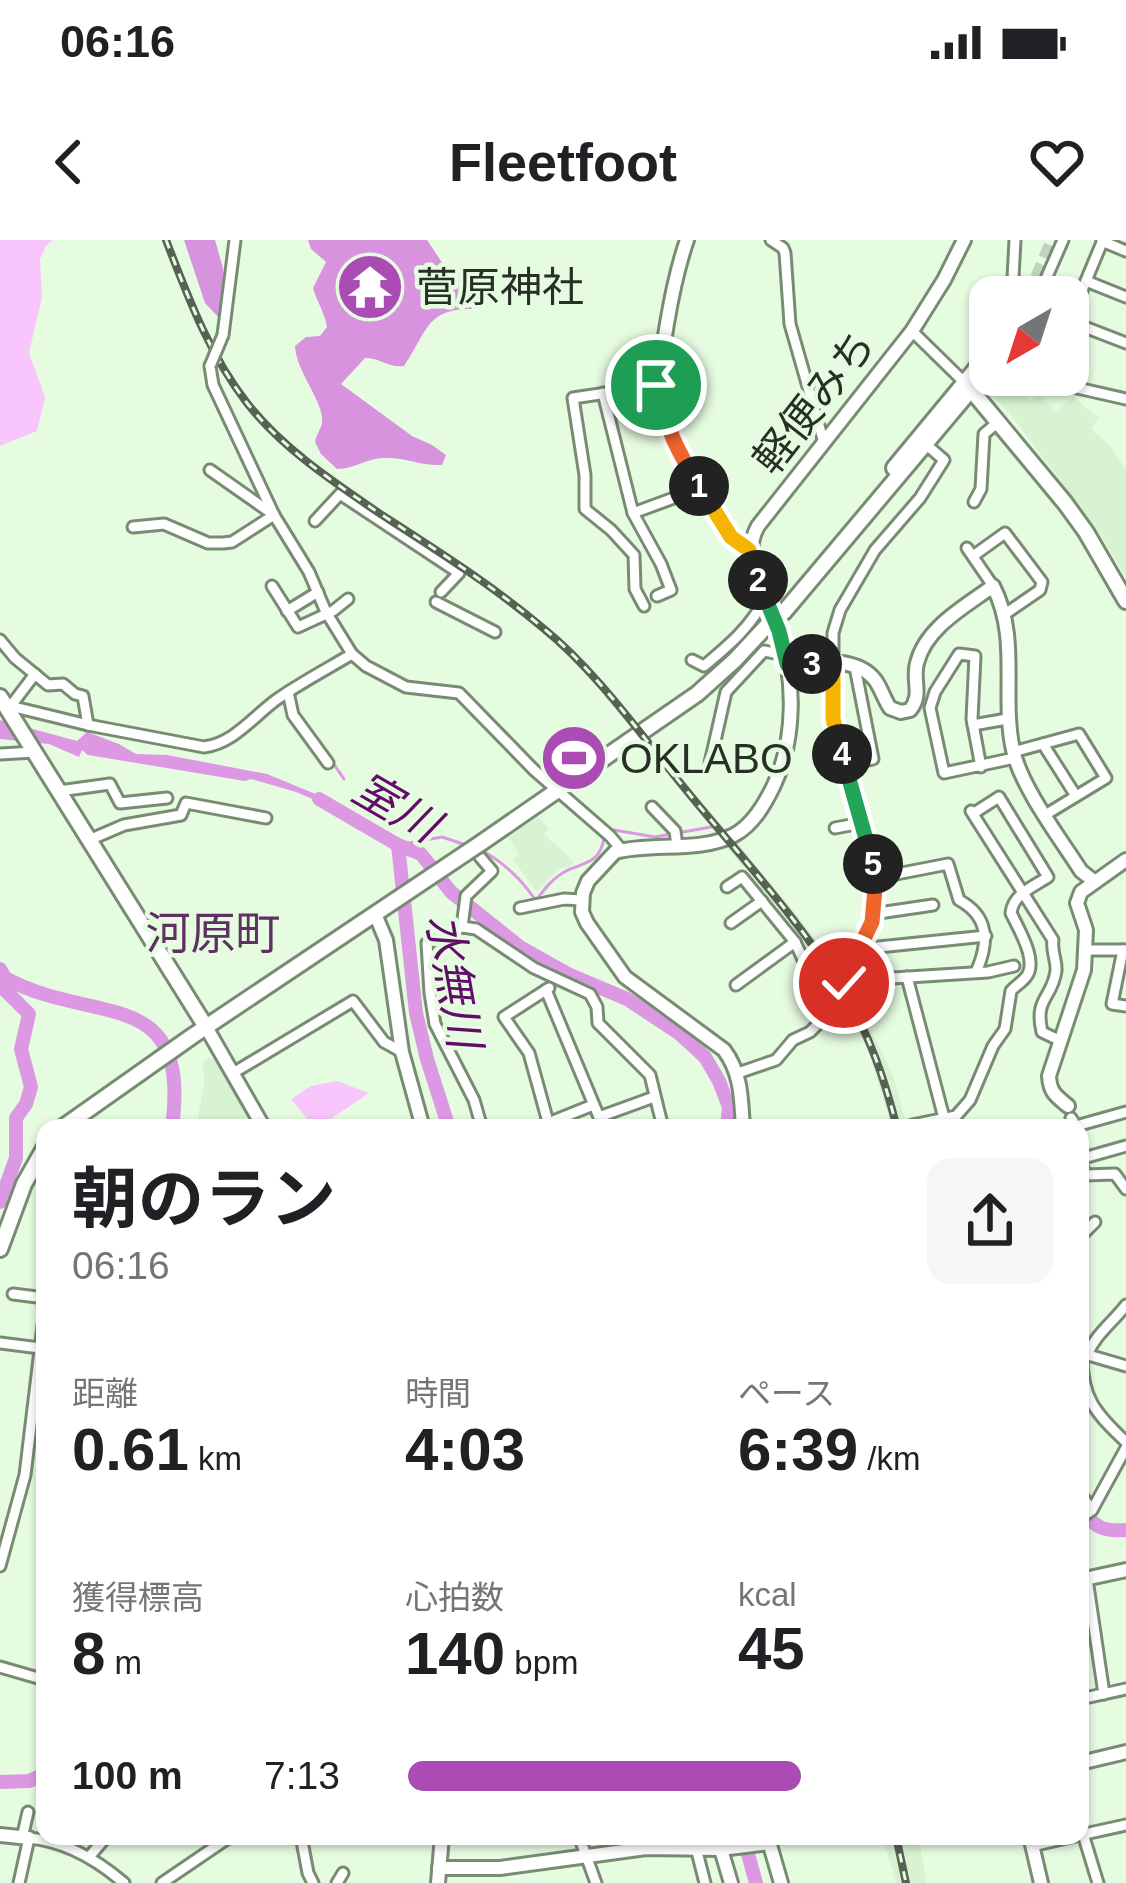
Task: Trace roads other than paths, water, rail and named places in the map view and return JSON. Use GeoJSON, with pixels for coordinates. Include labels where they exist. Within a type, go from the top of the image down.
{"type":"FeatureCollection","features":[{"type":"Feature","properties":{"kind":"main road"},"geometry":{"type":"LineString","coordinates":[[74,1119],[191,1036],[476,851],[697,694],[784,612],[968,386],[1076,518],[1126,601]]}},
{"type":"Feature","properties":{"kind":"main road"},"geometry":{"type":"LineString","coordinates":[[5,705],[206,1027]]}},
{"type":"Feature","properties":{"kind":"main road"},"geometry":{"type":"LineString","coordinates":[[1,1244],[36,1172]]}},
{"type":"Feature","properties":{"kind":"street"},"geometry":{"type":"LineString","coordinates":[[235,240],[223,335],[210,366],[213,385],[274,515],[352,654],[406,687],[460,693],[534,770],[621,849]]}},
{"type":"Feature","properties":{"kind":"street"},"geometry":{"type":"LineString","coordinates":[[687,240],[677,274],[661,404],[675,446],[700,488],[731,537],[749,550],[786,660],[790,730],[768,799],[746,826],[720,840],[676,838],[621,849],[589,880],[581,900],[586,923],[625,977],[724,1050],[738,1073],[742,1119]]}},
{"type":"Feature","properties":{"kind":"street"},"geometry":{"type":"LineString","coordinates":[[771,240],[785,253],[790,324],[824,443]]}},
{"type":"Feature","properties":{"kind":"street","name":"軽便みち"},"geometry":{"type":"LineString","coordinates":[[749,550],[758,526],[912,331],[964,240]]}},
{"type":"Feature","properties":{"kind":"street"},"geometry":{"type":"LineString","coordinates":[[1013,276],[1015,240]]}},
{"type":"Feature","properties":{"kind":"street"},"geometry":{"type":"LineString","coordinates":[[1047,276],[1063,240]]}},
{"type":"Feature","properties":{"kind":"street"},"geometry":{"type":"LineString","coordinates":[[1088,276],[1103,241],[1126,251]]}},
{"type":"Feature","properties":{"kind":"street"},"geometry":{"type":"LineString","coordinates":[[1089,282],[1126,298]]}},
{"type":"Feature","properties":{"kind":"street"},"geometry":{"type":"LineString","coordinates":[[1089,330],[1126,343]]}},
{"type":"Feature","properties":{"kind":"street"},"geometry":{"type":"LineString","coordinates":[[912,331],[968,386]]}},
{"type":"Feature","properties":{"kind":"street"},"geometry":{"type":"LineString","coordinates":[[644,606],[635,589],[634,555],[584,506],[585,475],[574,398],[660,385]]}},
{"type":"Feature","properties":{"kind":"street"},"geometry":{"type":"LineString","coordinates":[[1089,391],[1126,399]]}},
{"type":"Feature","properties":{"kind":"street"},"geometry":{"type":"LineString","coordinates":[[603,393],[633,513],[671,590],[657,596]]}},
{"type":"Feature","properties":{"kind":"street"},"geometry":{"type":"LineString","coordinates":[[974,502],[981,489],[984,434],[998,422]]}},
{"type":"Feature","properties":{"kind":"street"},"geometry":{"type":"LineString","coordinates":[[738,1073],[776,1060],[816,1026],[850,976],[872,922],[876,878],[833,719],[833,633],[840,610],[875,550],[944,460],[922,441]]}},
{"type":"Feature","properties":{"kind":"street"},"geometry":{"type":"LineString","coordinates":[[210,470],[274,515]]}},
{"type":"Feature","properties":{"kind":"street"},"geometry":{"type":"LineString","coordinates":[[633,513],[700,488]]}},
{"type":"Feature","properties":{"kind":"street"},"geometry":{"type":"LineString","coordinates":[[315,520],[340,494],[459,573],[438,597],[495,632]]}},
{"type":"Feature","properties":{"kind":"street"},"geometry":{"type":"LineString","coordinates":[[133,527],[164,524],[208,543],[223,543],[274,515]]}},
{"type":"Feature","properties":{"kind":"street"},"geometry":{"type":"LineString","coordinates":[[1005,614],[1040,590],[1042,582],[1005,533],[970,552],[1005,614],[1011,755],[1081,871],[1095,882]]}},
{"type":"Feature","properties":{"kind":"street"},"geometry":{"type":"LineString","coordinates":[[272,586],[298,627],[348,599]]}},
{"type":"Feature","properties":{"kind":"street"},"geometry":{"type":"LineString","coordinates":[[710,763],[726,692],[764,651],[786,660],[863,669],[875,680],[890,708],[910,710],[918,697],[916,669],[923,650],[946,621],[993,586]]}},
{"type":"Feature","properties":{"kind":"street"},"geometry":{"type":"LineString","coordinates":[[287,611],[318,592]]}},
{"type":"Feature","properties":{"kind":"street"},"geometry":{"type":"LineString","coordinates":[[692,659],[704,666],[756,616],[765,598]]}},
{"type":"Feature","properties":{"kind":"street"},"geometry":{"type":"LineString","coordinates":[[0,640],[48,685],[63,684],[83,696],[88,725]]}},
{"type":"Feature","properties":{"kind":"street"},"geometry":{"type":"LineString","coordinates":[[34,674],[5,705],[204,746],[233,736],[288,692],[352,654]]}},
{"type":"Feature","properties":{"kind":"street"},"geometry":{"type":"LineString","coordinates":[[981,766],[973,725],[975,656],[959,655],[934,692],[930,708],[944,773],[981,766],[1079,734],[1106,778],[1024,838]]}},
{"type":"Feature","properties":{"kind":"street"},"geometry":{"type":"LineString","coordinates":[[845,765],[873,759],[855,667]]}},
{"type":"Feature","properties":{"kind":"street"},"geometry":{"type":"LineString","coordinates":[[288,692],[292,716],[328,763]]}},
{"type":"Feature","properties":{"kind":"street"},"geometry":{"type":"LineString","coordinates":[[973,725],[1007,719]]}},
{"type":"Feature","properties":{"kind":"street"},"geometry":{"type":"LineString","coordinates":[[1043,744],[1076,796]]}},
{"type":"Feature","properties":{"kind":"street"},"geometry":{"type":"LineString","coordinates":[[4,754],[33,749]]}},
{"type":"Feature","properties":{"kind":"street"},"geometry":{"type":"LineString","coordinates":[[58,791],[110,784],[120,802],[167,798]]}},
{"type":"Feature","properties":{"kind":"street"},"geometry":{"type":"LineString","coordinates":[[939,1119],[956,1116],[970,1100],[1005,1028],[1010,991],[1030,970],[1030,958],[1011,913],[1014,900],[1023,893],[1048,877],[999,797],[972,812],[1023,893],[1053,940],[1056,973],[1042,998],[1040,1020],[1042,1032],[1060,1041]]}},
{"type":"Feature","properties":{"kind":"street"},"geometry":{"type":"LineString","coordinates":[[89,840],[124,825],[181,815],[186,803],[266,818]]}},
{"type":"Feature","properties":{"kind":"street"},"geometry":{"type":"LineString","coordinates":[[652,807],[676,838]]}},
{"type":"Feature","properties":{"kind":"street"},"geometry":{"type":"LineString","coordinates":[[836,829],[861,823]]}},
{"type":"Feature","properties":{"kind":"street"},"geometry":{"type":"LineString","coordinates":[[462,927],[466,896],[492,871],[476,851]]}},
{"type":"Feature","properties":{"kind":"street"},"geometry":{"type":"LineString","coordinates":[[1073,1119],[1050,1088],[1049,1076],[1080,986],[1086,930],[1077,903],[1079,894],[1126,860]]}},
{"type":"Feature","properties":{"kind":"street"},"geometry":{"type":"LineString","coordinates":[[876,878],[948,864],[959,900],[986,930],[976,972]]}},
{"type":"Feature","properties":{"kind":"street"},"geometry":{"type":"LineString","coordinates":[[727,886],[742,877],[795,942],[815,985],[830,1000]]}},
{"type":"Feature","properties":{"kind":"street"},"geometry":{"type":"LineString","coordinates":[[520,908],[581,900]]}},
{"type":"Feature","properties":{"kind":"street"},"geometry":{"type":"LineString","coordinates":[[736,901],[745,914]]}},
{"type":"Feature","properties":{"kind":"street"},"geometry":{"type":"LineString","coordinates":[[731,923],[762,902]]}},
{"type":"Feature","properties":{"kind":"street"},"geometry":{"type":"LineString","coordinates":[[872,914],[933,905]]}},
{"type":"Feature","properties":{"kind":"street"},"geometry":{"type":"LineString","coordinates":[[381,910],[402,1052],[420,1119]]}},
{"type":"Feature","properties":{"kind":"street"},"geometry":{"type":"LineString","coordinates":[[479,1119],[440,1035],[430,993],[428,943],[462,927],[485,933],[534,968],[590,994],[598,1023],[650,1075],[660,1119]]}},
{"type":"Feature","properties":{"kind":"street"},"geometry":{"type":"LineString","coordinates":[[859,949],[986,937]]}},
{"type":"Feature","properties":{"kind":"street"},"geometry":{"type":"LineString","coordinates":[[736,985],[795,942]]}},
{"type":"Feature","properties":{"kind":"street"},"geometry":{"type":"LineString","coordinates":[[1085,950],[1125,950],[1112,1004],[1126,1006]]}},
{"type":"Feature","properties":{"kind":"street"},"geometry":{"type":"LineString","coordinates":[[850,976],[877,979],[1014,966]]}},
{"type":"Feature","properties":{"kind":"street"},"geometry":{"type":"LineString","coordinates":[[907,976],[944,1118]]}},
{"type":"Feature","properties":{"kind":"street"},"geometry":{"type":"LineString","coordinates":[[547,1119],[529,1053],[501,1013],[556,980]]}},
{"type":"Feature","properties":{"kind":"street"},"geometry":{"type":"LineString","coordinates":[[546,989],[599,1117],[654,1097]]}},
{"type":"Feature","properties":{"kind":"street"},"geometry":{"type":"LineString","coordinates":[[232,1072],[353,1001],[384,1042],[402,1052]]}},
{"type":"Feature","properties":{"kind":"street"},"geometry":{"type":"LineString","coordinates":[[206,1027],[259,1119]]}},
{"type":"Feature","properties":{"kind":"street"},"geometry":{"type":"LineString","coordinates":[[556,1119],[593,1105]]}},
{"type":"Feature","properties":{"kind":"street"},"geometry":{"type":"LineString","coordinates":[[1089,1122],[1126,1112]]}},
{"type":"Feature","properties":{"kind":"street"},"geometry":{"type":"LineString","coordinates":[[1089,1156],[1126,1146]]}},
{"type":"Feature","properties":{"kind":"street"},"geometry":{"type":"LineString","coordinates":[[1089,1175],[1115,1174],[1126,1189]]}},
{"type":"Feature","properties":{"kind":"street"},"geometry":{"type":"LineString","coordinates":[[1089,1228],[1095,1222]]}},
{"type":"Feature","properties":{"kind":"street"},"geometry":{"type":"LineString","coordinates":[[13,1294],[36,1297]]}},
{"type":"Feature","properties":{"kind":"street"},"geometry":{"type":"LineString","coordinates":[[1089,1346],[1126,1305]]}},
{"type":"Feature","properties":{"kind":"street"},"geometry":{"type":"LineString","coordinates":[[0,1343],[36,1348]]}},
{"type":"Feature","properties":{"kind":"street"},"geometry":{"type":"LineString","coordinates":[[1089,1355],[1126,1366]]}},
{"type":"Feature","properties":{"kind":"street"},"geometry":{"type":"LineString","coordinates":[[0,1566],[26,1474],[36,1384]]}},
{"type":"Feature","properties":{"kind":"street"},"geometry":{"type":"LineString","coordinates":[[1089,1399],[1126,1445],[1091,1511]]}},
{"type":"Feature","properties":{"kind":"street"},"geometry":{"type":"LineString","coordinates":[[0,1500],[16,1505]]}},
{"type":"Feature","properties":{"kind":"street"},"geometry":{"type":"LineString","coordinates":[[1089,1579],[1126,1570]]}},
{"type":"Feature","properties":{"kind":"street"},"geometry":{"type":"LineString","coordinates":[[1089,1608],[1104,1694]]}},
{"type":"Feature","properties":{"kind":"street"},"geometry":{"type":"LineString","coordinates":[[1089,1641],[1096,1640]]}},
{"type":"Feature","properties":{"kind":"street"},"geometry":{"type":"LineString","coordinates":[[0,1666],[36,1677]]}},
{"type":"Feature","properties":{"kind":"street"},"geometry":{"type":"LineString","coordinates":[[1089,1698],[1126,1689]]}},
{"type":"Feature","properties":{"kind":"street"},"geometry":{"type":"LineString","coordinates":[[1089,1761],[1126,1752]]}},
{"type":"Feature","properties":{"kind":"street"},"geometry":{"type":"LineString","coordinates":[[19,1883],[28,1811]]}},
{"type":"Feature","properties":{"kind":"street"},"geometry":{"type":"LineString","coordinates":[[1089,1833],[1126,1825]]}},
{"type":"Feature","properties":{"kind":"street"},"geometry":{"type":"LineString","coordinates":[[0,1835],[36,1840]]}},
{"type":"Feature","properties":{"kind":"street"},"geometry":{"type":"LineString","coordinates":[[61,1845],[124,1883]]}},
{"type":"Feature","properties":{"kind":"street"},"geometry":{"type":"LineString","coordinates":[[88,1857],[99,1845]]}},
{"type":"Feature","properties":{"kind":"street"},"geometry":{"type":"LineString","coordinates":[[161,1883],[218,1845]]}},
{"type":"Feature","properties":{"kind":"street"},"geometry":{"type":"LineString","coordinates":[[298,1883],[311,1878],[304,1845]]}},
{"type":"Feature","properties":{"kind":"street"},"geometry":{"type":"LineString","coordinates":[[441,1845],[438,1876],[678,1845]]}},
{"type":"Feature","properties":{"kind":"street"},"geometry":{"type":"LineString","coordinates":[[583,1845],[596,1883]]}},
{"type":"Feature","properties":{"kind":"street"},"geometry":{"type":"LineString","coordinates":[[696,1845],[705,1883]]}},
{"type":"Feature","properties":{"kind":"street"},"geometry":{"type":"LineString","coordinates":[[721,1845],[731,1883]]}},
{"type":"Feature","properties":{"kind":"street"},"geometry":{"type":"LineString","coordinates":[[768,1845],[781,1883]]}},
{"type":"Feature","properties":{"kind":"street"},"geometry":{"type":"LineString","coordinates":[[1032,1845],[1041,1883]]}},
{"type":"Feature","properties":{"kind":"street"},"geometry":{"type":"LineString","coordinates":[[1083,1845],[1098,1883]]}},
{"type":"Feature","properties":{"kind":"street"},"geometry":{"type":"LineString","coordinates":[[500,1868],[503,1883]]}},
{"type":"Feature","properties":{"kind":"waterway"},"geometry":{"type":"LineString","coordinates":[[331,760],[344,779]]}},
{"type":"Feature","properties":{"kind":"waterway","name":"室川"},"geometry":{"type":"LineString","coordinates":[[319,799],[421,854],[451,892],[520,947],[627,999],[680,1034],[705,1057],[719,1081],[729,1107],[728,1119]]}},
{"type":"Feature","properties":{"kind":"waterway"},"geometry":{"type":"LineString","coordinates":[[614,830],[655,837],[711,827]]}},
{"type":"Feature","properties":{"kind":"waterway"},"geometry":{"type":"LineString","coordinates":[[398,845],[442,837],[469,846]]}},
{"type":"Feature","properties":{"kind":"waterway"},"geometry":{"type":"LineString","coordinates":[[483,851],[511,871],[537,899],[559,876],[596,857],[604,838]]}},
{"type":"Feature","properties":{"kind":"waterway","name":"水無川"},"geometry":{"type":"LineString","coordinates":[[398,845],[416,1013],[446,1119]]}},
{"type":"Feature","properties":{"kind":"waterway"},"geometry":{"type":"LineString","coordinates":[[0,969],[4,989],[29,1014],[21,1049],[31,1087],[16,1118],[16,1158],[0,1202]]}},
{"type":"Feature","properties":{"kind":"waterway"},"geometry":{"type":"LineString","coordinates":[[5,978],[39,993],[129,1017],[151,1029],[167,1050],[174,1082],[172,1119]]}},
{"type":"Feature","properties":{"kind":"waterway","name":"室川"},"geometry":{"type":"LineString","coordinates":[[1089,1519],[1100,1527],[1126,1530]]}},
{"type":"Feature","properties":{"kind":"waterway"},"geometry":{"type":"LineString","coordinates":[[0,1782],[36,1778]]}},
{"type":"Feature","properties":{"kind":"waterway","name":"水無川"},"geometry":{"type":"LineString","coordinates":[[745,1845],[756,1883]]}},
{"type":"Feature","properties":{"kind":"tunnel"},"geometry":{"type":"LineString","coordinates":[[1038,276],[1053,240]]}},
{"type":"Feature","properties":{"kind":"railway"},"geometry":{"type":"LineString","coordinates":[[166,240],[210,345],[261,419],[326,476],[524,612],[616,702],[826,965],[869,1042],[894,1119]]}},
{"type":"Feature","properties":{"kind":"railway"},"geometry":{"type":"LineString","coordinates":[[898,1845],[906,1883]]}},
{"type":"Feature","properties":{"kind":"place","name":"菅原神社"},"geometry":{"type":"Point","coordinates":[370,287]}},
{"type":"Feature","properties":{"kind":"place","name":"OKLABO"},"geometry":{"type":"Point","coordinates":[574,758]}},
{"type":"Feature","properties":{"kind":"district","name":"河原町"},"geometry":{"type":"Point","coordinates":[213,933]}}]}
